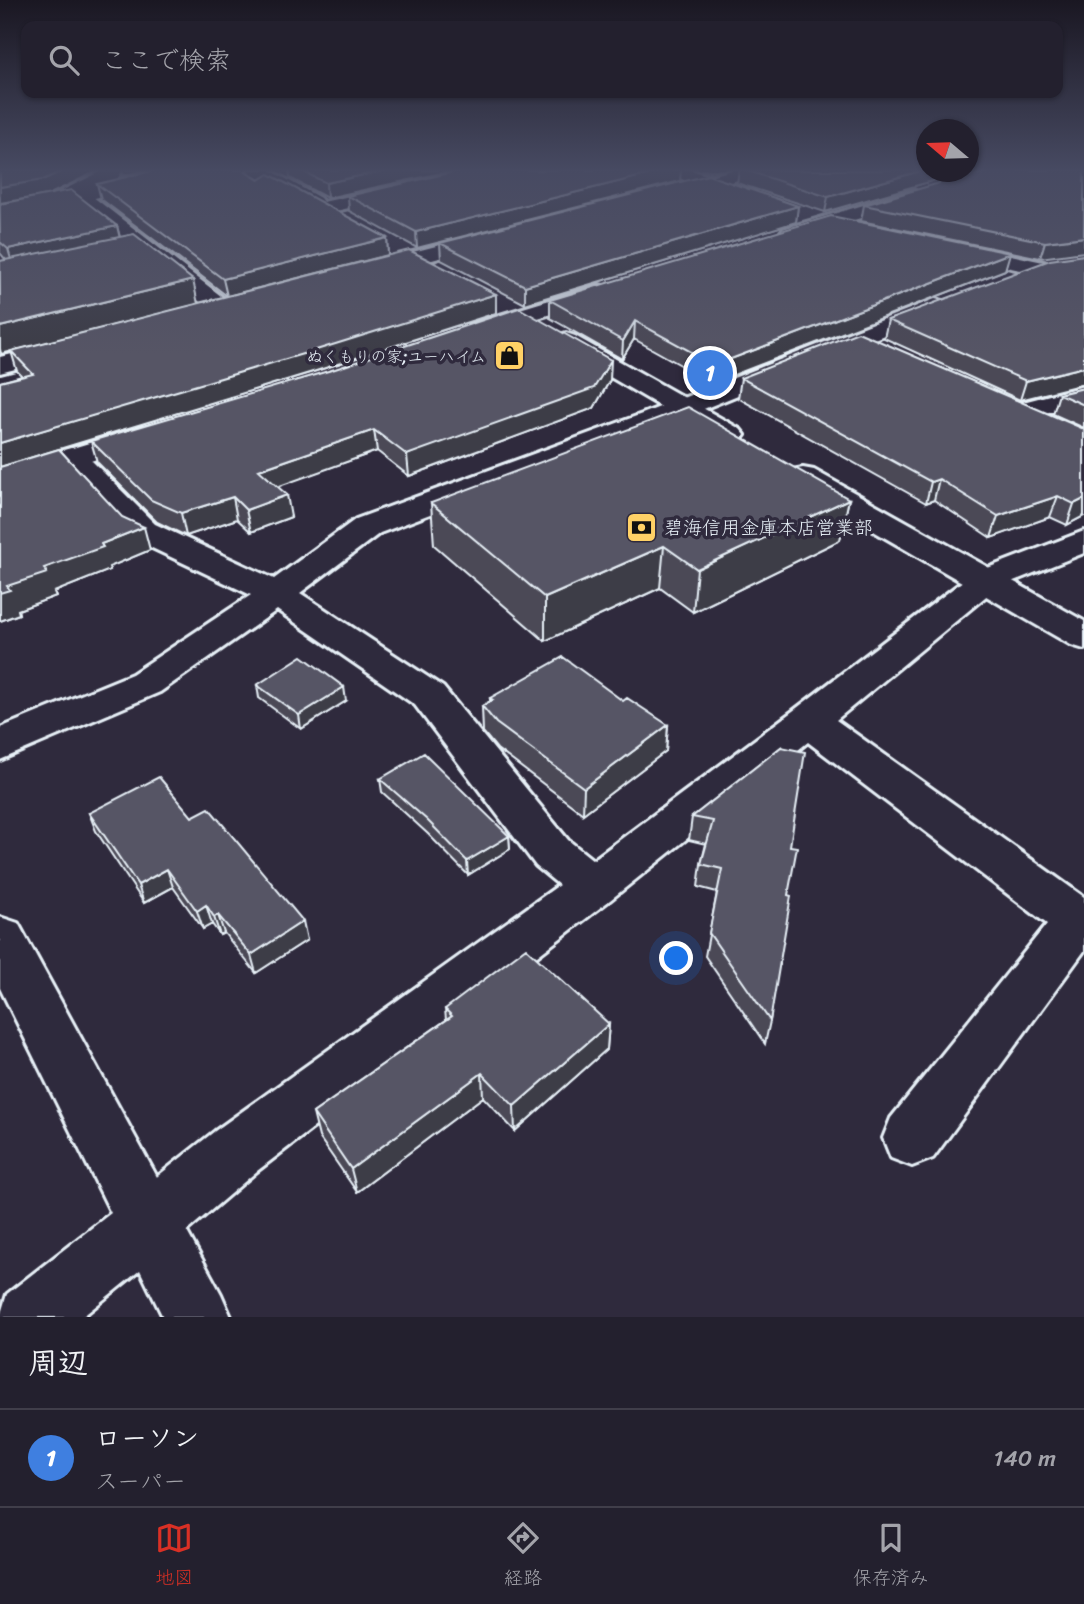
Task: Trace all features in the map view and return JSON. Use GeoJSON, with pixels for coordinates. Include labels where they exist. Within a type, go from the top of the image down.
{"type":"FeatureCollection","features":[{"type":"Feature","properties":{"kind":"street"},"geometry":{"type":"LineString","coordinates":[[123,231],[222,308]]}},
{"type":"Feature","properties":{"kind":"street"},"geometry":{"type":"LineString","coordinates":[[342,277],[515,231]]}},
{"type":"Feature","properties":{"kind":"street"},"geometry":{"type":"LineString","coordinates":[[771,239],[795,231]]}},
{"type":"Feature","properties":{"kind":"street"},"geometry":{"type":"LineString","coordinates":[[933,245],[1040,268],[1084,284]]}},
{"type":"Feature","properties":{"kind":"street"},"geometry":{"type":"LineString","coordinates":[[391,246],[450,276]]}},
{"type":"Feature","properties":{"kind":"street"},"geometry":{"type":"LineString","coordinates":[[116,253],[142,247]]}},
{"type":"Feature","properties":{"kind":"street"},"geometry":{"type":"LineString","coordinates":[[995,284],[1040,268],[1084,261]]}},
{"type":"Feature","properties":{"kind":"street"},"geometry":{"type":"LineString","coordinates":[[459,336],[621,286]]}},
{"type":"Feature","properties":{"kind":"street"},"geometry":{"type":"LineString","coordinates":[[0,745],[146,683],[277,594],[368,526],[652,420],[961,296]]}},
{"type":"Feature","properties":{"kind":"street"},"geometry":{"type":"LineString","coordinates":[[196,315],[249,301]]}},
{"type":"Feature","properties":{"kind":"street"},"geometry":{"type":"LineString","coordinates":[[498,301],[1084,637]]}},
{"type":"Feature","properties":{"kind":"street"},"geometry":{"type":"LineString","coordinates":[[857,339],[894,356]]}},
{"type":"Feature","properties":{"kind":"street"},"geometry":{"type":"LineString","coordinates":[[0,365],[92,342]]}},
{"type":"Feature","properties":{"kind":"street"},"geometry":{"type":"LineString","coordinates":[[1051,427],[1005,406],[1084,394]]}},
{"type":"Feature","properties":{"kind":"street"},"geometry":{"type":"LineString","coordinates":[[0,480],[160,430]]}},
{"type":"Feature","properties":{"kind":"street"},"geometry":{"type":"LineString","coordinates":[[71,457],[143,530],[277,594],[429,696],[552,853],[593,886]]}},
{"type":"Feature","properties":{"kind":"street"},"geometry":{"type":"LineString","coordinates":[[30,1317],[236,1151],[593,886],[808,722],[984,581],[1084,541]]}},
{"type":"Feature","properties":{"kind":"street"},"geometry":{"type":"LineString","coordinates":[[808,722],[1082,922],[912,1138]]}},
{"type":"Feature","properties":{"kind":"street"},"geometry":{"type":"LineString","coordinates":[[0,938],[147,1224],[198,1317]]}},
{"type":"Feature","properties":{"kind":"building"},"geometry":{"type":"Polygon","coordinates":[[[0,231],[91,231],[8,249],[0,242],[0,231]]]}},
{"type":"Feature","properties":{"kind":"building"},"geometry":{"type":"Polygon","coordinates":[[[160,231],[375,231],[387,238],[223,279],[160,231]]]}},
{"type":"Feature","properties":{"kind":"building"},"geometry":{"type":"Polygon","coordinates":[[[485,231],[711,231],[525,286],[440,243],[485,231]]]}},
{"type":"Feature","properties":{"kind":"building"},"geometry":{"type":"Polygon","coordinates":[[[779,231],[906,231],[1010,253],[715,365],[635,321],[623,341],[550,300],[779,231]]]}},
{"type":"Feature","properties":{"kind":"building"},"geometry":{"type":"Polygon","coordinates":[[[993,231],[1084,231],[1084,237],[1045,242],[993,231]]]}},
{"type":"Feature","properties":{"kind":"building"},"geometry":{"type":"Polygon","coordinates":[[[134,234],[193,280],[0,327],[0,261],[134,234]]]}},
{"type":"Feature","properties":{"kind":"building"},"geometry":{"type":"Polygon","coordinates":[[[409,250],[496,294],[0,443],[0,382],[33,374],[11,351],[409,250]]]}},
{"type":"Feature","properties":{"kind":"building"},"geometry":{"type":"Polygon","coordinates":[[[1084,255],[1084,367],[1026,381],[888,320],[1050,260],[1084,255]]]}},
{"type":"Feature","properties":{"kind":"building"},"geometry":{"type":"Polygon","coordinates":[[[519,308],[611,360],[594,388],[407,455],[374,430],[259,470],[287,495],[246,510],[233,497],[181,513],[151,500],[91,441],[335,369],[519,308]]]}},
{"type":"Feature","properties":{"kind":"building"},"geometry":{"type":"Polygon","coordinates":[[[858,332],[1084,429],[1084,499],[1074,504],[1058,496],[998,516],[939,479],[931,482],[741,378],[858,332]]]}},
{"type":"Feature","properties":{"kind":"building"},"geometry":{"type":"Polygon","coordinates":[[[1084,388],[1084,405],[1059,394],[1084,388]]]}},
{"type":"Feature","properties":{"kind":"building"},"geometry":{"type":"Polygon","coordinates":[[[688,407],[849,499],[697,569],[664,546],[545,598],[431,503],[688,407]]]}},
{"type":"Feature","properties":{"kind":"building"},"geometry":{"type":"Polygon","coordinates":[[[59,449],[122,517],[144,527],[101,544],[103,547],[44,568],[47,573],[7,586],[10,590],[0,593],[0,467],[59,449]]]}},
{"type":"Feature","properties":{"kind":"building"},"geometry":{"type":"Polygon","coordinates":[[[302,656],[344,687],[299,715],[257,685],[302,656]]]}},
{"type":"Feature","properties":{"kind":"building"},"geometry":{"type":"Polygon","coordinates":[[[563,657],[623,701],[627,698],[668,725],[584,788],[496,723],[482,706],[493,700],[490,698],[563,657]]]}},
{"type":"Feature","properties":{"kind":"building"},"geometry":{"type":"Polygon","coordinates":[[[781,747],[805,752],[790,846],[797,847],[788,895],[791,896],[770,1021],[709,933],[722,869],[701,864],[713,821],[692,817],[781,747]]]}},
{"type":"Feature","properties":{"kind":"building"},"geometry":{"type":"Polygon","coordinates":[[[424,753],[509,836],[467,861],[427,820],[380,779],[424,753]]]}},
{"type":"Feature","properties":{"kind":"building"},"geometry":{"type":"Polygon","coordinates":[[[159,777],[192,817],[209,808],[303,921],[251,955],[218,915],[214,917],[206,905],[197,911],[167,869],[138,885],[89,813],[159,777]]]}},
{"type":"Feature","properties":{"kind":"building"},"geometry":{"type":"Polygon","coordinates":[[[526,948],[609,1024],[514,1106],[482,1073],[351,1169],[313,1113],[452,1016],[445,1009],[526,948]]]}},
{"type":"Feature","properties":{"kind":"place","name":"ぬくもりの家;ユーハイム"},"geometry":{"type":"Point","coordinates":[509,356]}},
{"type":"Feature","properties":{"kind":"place","name":"ローソン"},"geometry":{"type":"Point","coordinates":[710,373]}},
{"type":"Feature","properties":{"kind":"place","name":"碧海信用金庫本店営業部"},"geometry":{"type":"Point","coordinates":[641,527]}}]}
